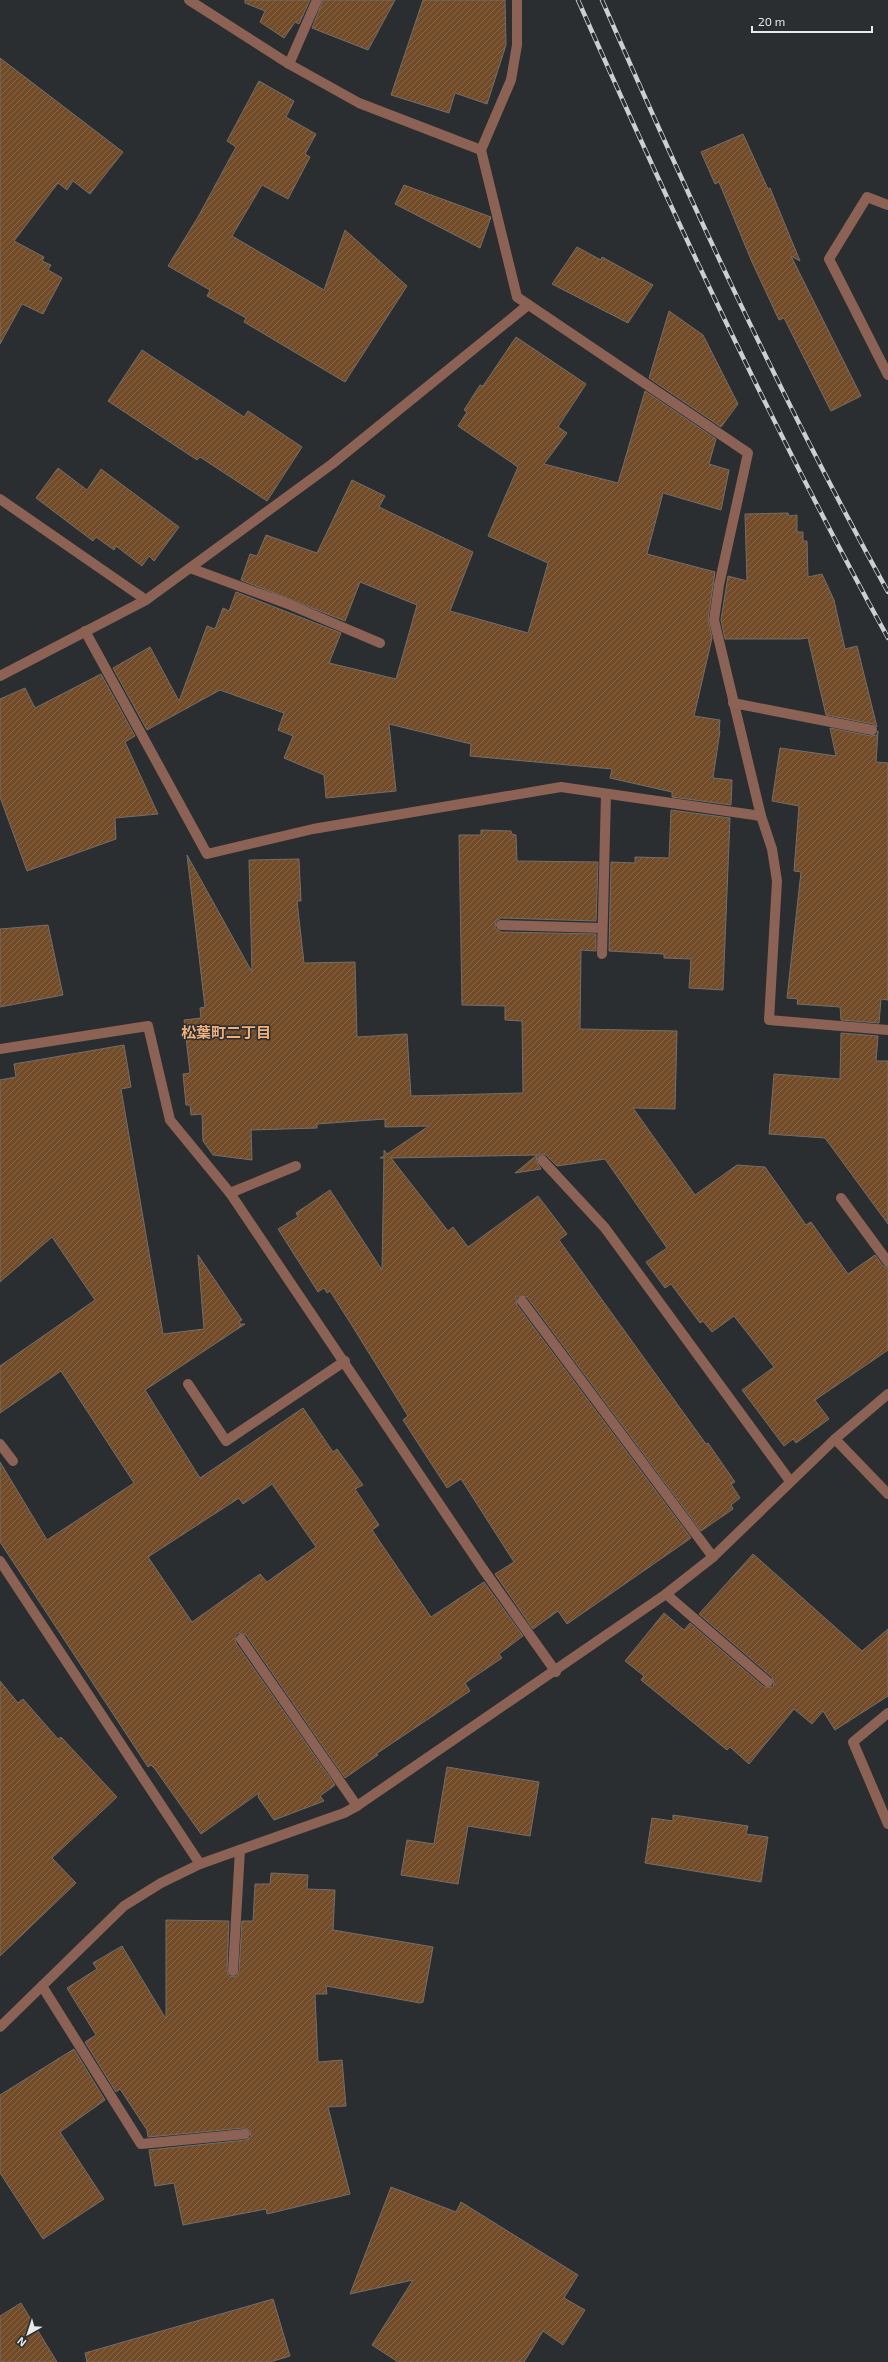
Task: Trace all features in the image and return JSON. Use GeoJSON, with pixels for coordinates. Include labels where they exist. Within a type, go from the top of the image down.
{"type":"FeatureCollection","features":[{"type":"Feature","properties":{"kind":"street"},"geometry":{"type":"LineString","coordinates":[[189,0],[289,64],[359,103],[481,150]]}},
{"type":"Feature","properties":{"kind":"street"},"geometry":{"type":"LineString","coordinates":[[289,64],[317,0]]}},
{"type":"Feature","properties":{"kind":"street"},"geometry":{"type":"LineString","coordinates":[[517,0],[517,45],[511,80],[481,150],[517,296],[748,453],[719,585],[714,620],[761,816],[772,849],[777,881],[769,1020],[888,1030]]}},
{"type":"Feature","properties":{"kind":"street"},"geometry":{"type":"LineString","coordinates":[[888,205],[867,197],[829,259],[888,375]]}},
{"type":"Feature","properties":{"kind":"street"},"geometry":{"type":"LineString","coordinates":[[0,676],[146,600],[332,464],[528,304]]}},
{"type":"Feature","properties":{"kind":"street"},"geometry":{"type":"LineString","coordinates":[[0,499],[146,600]]}},
{"type":"Feature","properties":{"kind":"street"},"geometry":{"type":"LineString","coordinates":[[190,568],[288,604],[380,643]]}},
{"type":"Feature","properties":{"kind":"street"},"geometry":{"type":"LineString","coordinates":[[85,631],[207,854],[313,829],[561,788],[761,816]]}},
{"type":"Feature","properties":{"kind":"street"},"geometry":{"type":"LineString","coordinates":[[733,703],[872,730]]}},
{"type":"Feature","properties":{"kind":"street"},"geometry":{"type":"LineString","coordinates":[[602,954],[606,794]]}},
{"type":"Feature","properties":{"kind":"street"},"geometry":{"type":"LineString","coordinates":[[501,925],[602,928]]}},
{"type":"Feature","properties":{"kind":"street"},"geometry":{"type":"LineString","coordinates":[[0,1049],[148,1026],[170,1120],[230,1193],[345,1361],[483,1569],[556,1672]]}},
{"type":"Feature","properties":{"kind":"street"},"geometry":{"type":"LineString","coordinates":[[542,1160],[605,1228],[790,1481]]}},
{"type":"Feature","properties":{"kind":"street"},"geometry":{"type":"LineString","coordinates":[[230,1193],[296,1166]]}},
{"type":"Feature","properties":{"kind":"street"},"geometry":{"type":"LineString","coordinates":[[841,1198],[888,1262]]}},
{"type":"Feature","properties":{"kind":"street"},"geometry":{"type":"LineString","coordinates":[[522,1301],[713,1557]]}},
{"type":"Feature","properties":{"kind":"street"},"geometry":{"type":"LineString","coordinates":[[188,1384],[226,1441],[345,1361]]}},
{"type":"Feature","properties":{"kind":"street"},"geometry":{"type":"LineString","coordinates":[[0,2027],[124,1906],[160,1883],[200,1864],[344,1814],[556,1672],[666,1594],[713,1557],[835,1439],[888,1394]]}},
{"type":"Feature","properties":{"kind":"street"},"geometry":{"type":"LineString","coordinates":[[835,1439],[888,1494]]}},
{"type":"Feature","properties":{"kind":"street"},"geometry":{"type":"LineString","coordinates":[[0,1444],[13,1461]]}},
{"type":"Feature","properties":{"kind":"street"},"geometry":{"type":"LineString","coordinates":[[0,1561],[200,1864]]}},
{"type":"Feature","properties":{"kind":"street"},"geometry":{"type":"LineString","coordinates":[[666,1594],[768,1682]]}},
{"type":"Feature","properties":{"kind":"street"},"geometry":{"type":"LineString","coordinates":[[241,1639],[357,1806]]}},
{"type":"Feature","properties":{"kind":"street"},"geometry":{"type":"LineString","coordinates":[[888,1713],[854,1742],[888,1824]]}},
{"type":"Feature","properties":{"kind":"street"},"geometry":{"type":"LineString","coordinates":[[234,1971],[240,1850]]}},
{"type":"Feature","properties":{"kind":"street"},"geometry":{"type":"LineString","coordinates":[[42,1986],[141,2144],[245,2134]]}},
{"type":"Feature","properties":{"kind":"building"},"geometry":{"type":"Polygon","coordinates":[[[245,0],[310,0],[299,24],[295,22],[284,38],[260,22],[265,11],[245,3],[245,0]]]}},
{"type":"Feature","properties":{"kind":"building"},"geometry":{"type":"Polygon","coordinates":[[[323,0],[395,0],[368,50],[312,28],[323,0]]]}},
{"type":"Feature","properties":{"kind":"building"},"geometry":{"type":"Polygon","coordinates":[[[423,0],[505,0],[506,45],[487,104],[455,93],[449,113],[391,95],[423,0]]]}},
{"type":"Feature","properties":{"kind":"building"},"geometry":{"type":"Polygon","coordinates":[[[0,58],[123,152],[90,194],[73,181],[67,190],[58,183],[14,241],[44,257],[42,261],[51,265],[48,270],[62,278],[43,314],[22,304],[0,344],[0,58]]]}},
{"type":"Feature","properties":{"kind":"building"},"geometry":{"type":"Polygon","coordinates":[[[259,81],[294,101],[286,117],[316,134],[305,154],[310,157],[288,199],[262,185],[232,236],[324,290],[345,230],[407,286],[345,382],[244,322],[246,318],[207,296],[210,290],[168,266],[198,217],[236,147],[227,141],[259,81]]]}},
{"type":"Feature","properties":{"kind":"building"},"geometry":{"type":"Polygon","coordinates":[[[743,134],[768,189],[770,188],[800,261],[791,256],[861,396],[831,411],[784,318],[779,320],[752,262],[719,182],[715,184],[701,152],[743,134]]]}},
{"type":"Feature","properties":{"kind":"building"},"geometry":{"type":"Polygon","coordinates":[[[404,185],[491,217],[480,248],[395,204],[404,185]]]}},
{"type":"Feature","properties":{"kind":"building"},"geometry":{"type":"Polygon","coordinates":[[[577,247],[601,260],[602,257],[653,285],[628,323],[552,284],[577,247]]]}},
{"type":"Feature","properties":{"kind":"building"},"geometry":{"type":"Polygon","coordinates":[[[669,311],[703,335],[738,404],[721,427],[649,378],[669,311]]]}},
{"type":"Feature","properties":{"kind":"building"},"geometry":{"type":"Polygon","coordinates":[[[516,337],[586,384],[558,427],[567,433],[544,464],[618,483],[645,391],[716,439],[709,464],[729,470],[721,510],[663,493],[647,554],[715,572],[708,619],[712,638],[694,716],[720,720],[720,731],[713,778],[732,780],[731,805],[672,797],[672,792],[610,778],[612,769],[470,756],[471,744],[389,724],[396,791],[326,798],[324,775],[284,758],[293,736],[278,730],[284,713],[220,690],[147,730],[113,668],[150,647],[179,701],[207,626],[215,629],[223,608],[229,611],[236,592],[341,633],[329,663],[396,679],[417,605],[360,582],[345,621],[241,580],[250,554],[257,556],[266,535],[317,553],[352,480],[385,496],[379,507],[473,552],[450,611],[528,633],[548,563],[488,536],[518,467],[458,426],[467,412],[464,410],[480,385],[483,386],[516,337]]]}},
{"type":"Feature","properties":{"kind":"building"},"geometry":{"type":"Polygon","coordinates":[[[142,350],[244,417],[248,411],[302,447],[267,501],[200,457],[197,460],[108,401],[142,350]]]}},
{"type":"Feature","properties":{"kind":"building"},"geometry":{"type":"Polygon","coordinates":[[[58,468],[87,490],[101,469],[179,527],[154,561],[149,556],[142,566],[116,546],[114,550],[96,537],[93,541],[36,498],[58,468]]]}},
{"type":"Feature","properties":{"kind":"building"},"geometry":{"type":"Polygon","coordinates":[[[788,513],[789,516],[797,515],[797,532],[803,532],[803,541],[807,541],[808,577],[822,574],[834,600],[845,649],[857,646],[877,727],[873,724],[826,715],[808,638],[725,639],[721,620],[728,576],[747,581],[745,514],[788,513]]]}},
{"type":"Feature","properties":{"kind":"building"},"geometry":{"type":"Polygon","coordinates":[[[101,674],[135,736],[125,742],[158,814],[115,818],[116,839],[27,871],[0,797],[0,699],[25,688],[35,708],[101,674]]]}},
{"type":"Feature","properties":{"kind":"building"},"geometry":{"type":"Polygon","coordinates":[[[830,728],[871,736],[877,735],[878,731],[876,762],[888,763],[888,1000],[881,999],[879,1023],[841,1020],[840,1007],[797,1004],[798,999],[787,998],[801,872],[794,871],[799,806],[772,801],[780,748],[836,756],[830,728]]]}},
{"type":"Feature","properties":{"kind":"building"},"geometry":{"type":"Polygon","coordinates":[[[671,810],[730,818],[723,990],[689,988],[691,959],[664,958],[664,954],[609,951],[611,862],[635,863],[635,857],[669,858],[671,810]]]}},
{"type":"Feature","properties":{"kind":"building"},"geometry":{"type":"Polygon","coordinates":[[[481,830],[511,831],[512,834],[516,835],[517,861],[598,862],[596,921],[501,918],[496,921],[495,928],[501,932],[596,934],[596,951],[581,950],[580,1029],[677,1031],[675,1109],[633,1108],[695,1195],[737,1165],[765,1167],[806,1225],[811,1222],[848,1274],[875,1255],[883,1266],[888,1268],[888,1350],[815,1400],[829,1419],[796,1443],[793,1439],[784,1446],[742,1390],[774,1367],[734,1316],[712,1332],[703,1321],[700,1323],[671,1284],[665,1288],[646,1262],[667,1248],[605,1159],[557,1166],[546,1155],[541,1154],[537,1156],[536,1161],[541,1169],[515,1173],[537,1155],[391,1158],[448,1231],[453,1227],[468,1247],[538,1196],[567,1234],[559,1240],[706,1444],[708,1443],[735,1482],[731,1484],[740,1498],[731,1505],[733,1509],[701,1531],[527,1297],[518,1296],[516,1299],[517,1305],[691,1538],[567,1624],[558,1611],[533,1629],[495,1574],[514,1562],[461,1479],[447,1488],[403,1420],[408,1416],[330,1291],[327,1293],[324,1288],[318,1292],[278,1229],[298,1217],[296,1213],[330,1190],[382,1270],[384,1158],[380,1158],[384,1156],[384,1150],[387,1154],[429,1126],[385,1127],[385,1119],[317,1124],[317,1128],[251,1130],[252,1160],[213,1155],[203,1141],[202,1114],[191,1115],[190,1105],[186,1105],[183,1074],[190,1073],[184,1020],[201,1018],[200,1008],[205,1007],[187,855],[252,972],[249,860],[299,859],[301,901],[297,901],[304,963],[355,962],[357,1037],[407,1034],[411,1096],[523,1093],[522,1021],[505,1020],[505,1006],[462,1005],[459,835],[481,835],[481,830]]]}},
{"type":"Feature","properties":{"kind":"building"},"geometry":{"type":"Polygon","coordinates":[[[48,925],[63,995],[0,1007],[0,929],[48,925]]]}},
{"type":"Feature","properties":{"kind":"building"},"geometry":{"type":"Polygon","coordinates":[[[841,1033],[878,1036],[876,1061],[888,1061],[888,1224],[825,1138],[769,1134],[774,1074],[840,1079],[841,1033]]]}},
{"type":"Feature","properties":{"kind":"building"},"geometry":{"type":"Polygon","coordinates":[[[124,1045],[131,1087],[121,1089],[163,1334],[204,1329],[198,1255],[242,1320],[239,1322],[240,1324],[245,1324],[145,1390],[200,1478],[303,1408],[333,1452],[337,1449],[363,1485],[355,1489],[379,1525],[372,1530],[431,1617],[484,1582],[523,1636],[499,1654],[502,1658],[465,1683],[470,1691],[376,1754],[378,1755],[345,1778],[246,1635],[238,1633],[235,1637],[236,1643],[335,1785],[320,1796],[324,1801],[274,1820],[258,1797],[259,1793],[201,1834],[155,1769],[151,1765],[148,1767],[0,1542],[0,1462],[47,1540],[134,1483],[61,1371],[0,1413],[0,1366],[95,1300],[52,1237],[0,1282],[0,1080],[16,1077],[14,1064],[124,1045]],[[272,1484],[243,1504],[239,1498],[148,1557],[192,1622],[260,1574],[267,1582],[316,1547],[272,1484]]]}},
{"type":"Feature","properties":{"kind":"building"},"geometry":{"type":"Polygon","coordinates":[[[753,1554],[862,1651],[888,1629],[888,1696],[835,1730],[823,1711],[812,1724],[794,1709],[749,1764],[730,1747],[727,1750],[641,1680],[644,1676],[625,1661],[664,1613],[684,1630],[690,1623],[764,1687],[773,1687],[774,1683],[772,1677],[699,1614],[753,1554]]]}},
{"type":"Feature","properties":{"kind":"building"},"geometry":{"type":"Polygon","coordinates":[[[0,1681],[18,1703],[23,1699],[58,1739],[61,1737],[117,1797],[52,1858],[76,1883],[0,1956],[0,1681]]]}},
{"type":"Feature","properties":{"kind":"building"},"geometry":{"type":"Polygon","coordinates":[[[447,1767],[539,1782],[530,1836],[468,1826],[458,1884],[401,1875],[407,1840],[434,1844],[447,1767]]]}},
{"type":"Feature","properties":{"kind":"building"},"geometry":{"type":"Polygon","coordinates":[[[673,1815],[748,1826],[746,1834],[768,1837],[761,1882],[645,1863],[652,1818],[673,1821],[673,1815]]]}},
{"type":"Feature","properties":{"kind":"building"},"geometry":{"type":"Polygon","coordinates":[[[271,1873],[308,1875],[307,1889],[335,1890],[333,1930],[433,1947],[423,2002],[420,2003],[326,1986],[327,1994],[315,1994],[318,2062],[342,2060],[346,2106],[328,2107],[350,2194],[267,2214],[266,2209],[183,2225],[174,2183],[155,2186],[149,2150],[246,2140],[251,2137],[250,2131],[244,2128],[148,2137],[147,2130],[120,2089],[116,2092],[85,2042],[96,2035],[67,1988],[97,1969],[93,1963],[122,1946],[166,2019],[166,1920],[229,1921],[227,1971],[229,1976],[236,1977],[239,1971],[242,1921],[253,1921],[255,1884],[270,1884],[271,1873]]]}},
{"type":"Feature","properties":{"kind":"building"},"geometry":{"type":"Polygon","coordinates":[[[74,2049],[105,2100],[60,2132],[104,2199],[43,2239],[0,2173],[0,2095],[74,2049]]]}},
{"type":"Feature","properties":{"kind":"building"},"geometry":{"type":"Polygon","coordinates":[[[391,2187],[456,2212],[461,2202],[578,2275],[564,2298],[585,2310],[563,2345],[543,2331],[524,2362],[398,2362],[372,2345],[413,2280],[350,2294],[391,2187]]]}},
{"type":"Feature","properties":{"kind":"building"},"geometry":{"type":"Polygon","coordinates":[[[273,2299],[290,2356],[270,2362],[87,2362],[85,2353],[273,2299]]]}},
{"type":"Feature","properties":{"kind":"building"},"geometry":{"type":"Polygon","coordinates":[[[21,2303],[57,2362],[0,2362],[0,2316],[21,2303]]]}},
{"type":"Feature","properties":{"kind":"railway"},"geometry":{"type":"LineString","coordinates":[[578,0],[688,243],[726,323],[805,482],[888,638]]}},
{"type":"Feature","properties":{"kind":"railway"},"geometry":{"type":"LineString","coordinates":[[602,0],[703,225],[738,299],[811,447],[888,592]]}},
{"type":"Feature","properties":{"kind":"district","name":"松葉町二丁目"},"geometry":{"type":"Point","coordinates":[226,1033]}}]}
